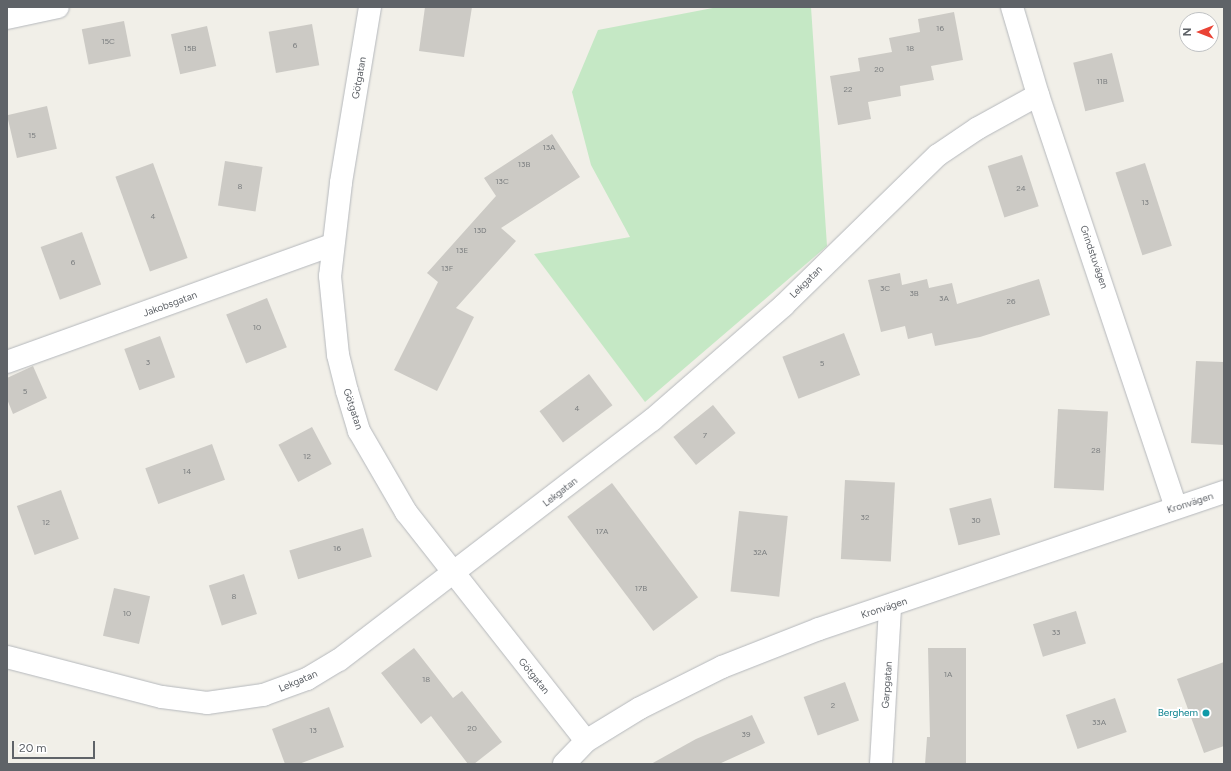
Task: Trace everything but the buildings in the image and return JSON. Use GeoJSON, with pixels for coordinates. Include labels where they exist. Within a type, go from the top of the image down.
{"type":"FeatureCollection","features":[{"type":"Feature","properties":{"kind":"street"},"geometry":{"type":"LineString","coordinates":[[7,18],[58,7]]}},
{"type":"Feature","properties":{"kind":"street","name":"Götgatan"},"geometry":{"type":"LineString","coordinates":[[370,7],[332,245],[330,276],[338,355],[359,431],[406,512],[452,573],[586,742]]}},
{"type":"Feature","properties":{"kind":"street","name":"Grindstuvägen"},"geometry":{"type":"LineString","coordinates":[[1012,7],[1038,95],[1176,508]]}},
{"type":"Feature","properties":{"kind":"street","name":"Lekgatan"},"geometry":{"type":"LineString","coordinates":[[7,657],[162,697],[207,703],[263,695],[307,679],[339,660],[652,420],[710,372],[783,306],[938,155],[978,128],[1038,95]]}},
{"type":"Feature","properties":{"kind":"street","name":"Jakobsgatan"},"geometry":{"type":"LineString","coordinates":[[7,362],[332,245]]}},
{"type":"Feature","properties":{"kind":"street","name":"Kronvägen"},"geometry":{"type":"LineString","coordinates":[[564,764],[586,742],[640,708],[722,667],[819,629],[1224,492]]}},
{"type":"Feature","properties":{"kind":"street","name":"Garpgatan"},"geometry":{"type":"LineString","coordinates":[[881,764],[890,606]]}},
{"type":"Feature","properties":{"kind":"green space"},"geometry":{"type":"Polygon","coordinates":[[[718,7],[811,7],[827,246],[645,402],[534,254],[630,237],[591,165],[572,92],[598,30],[718,7]]]}},
{"type":"Feature","properties":{"kind":"place","name":"Berghem"},"geometry":{"type":"Point","coordinates":[1206,713]}}]}
